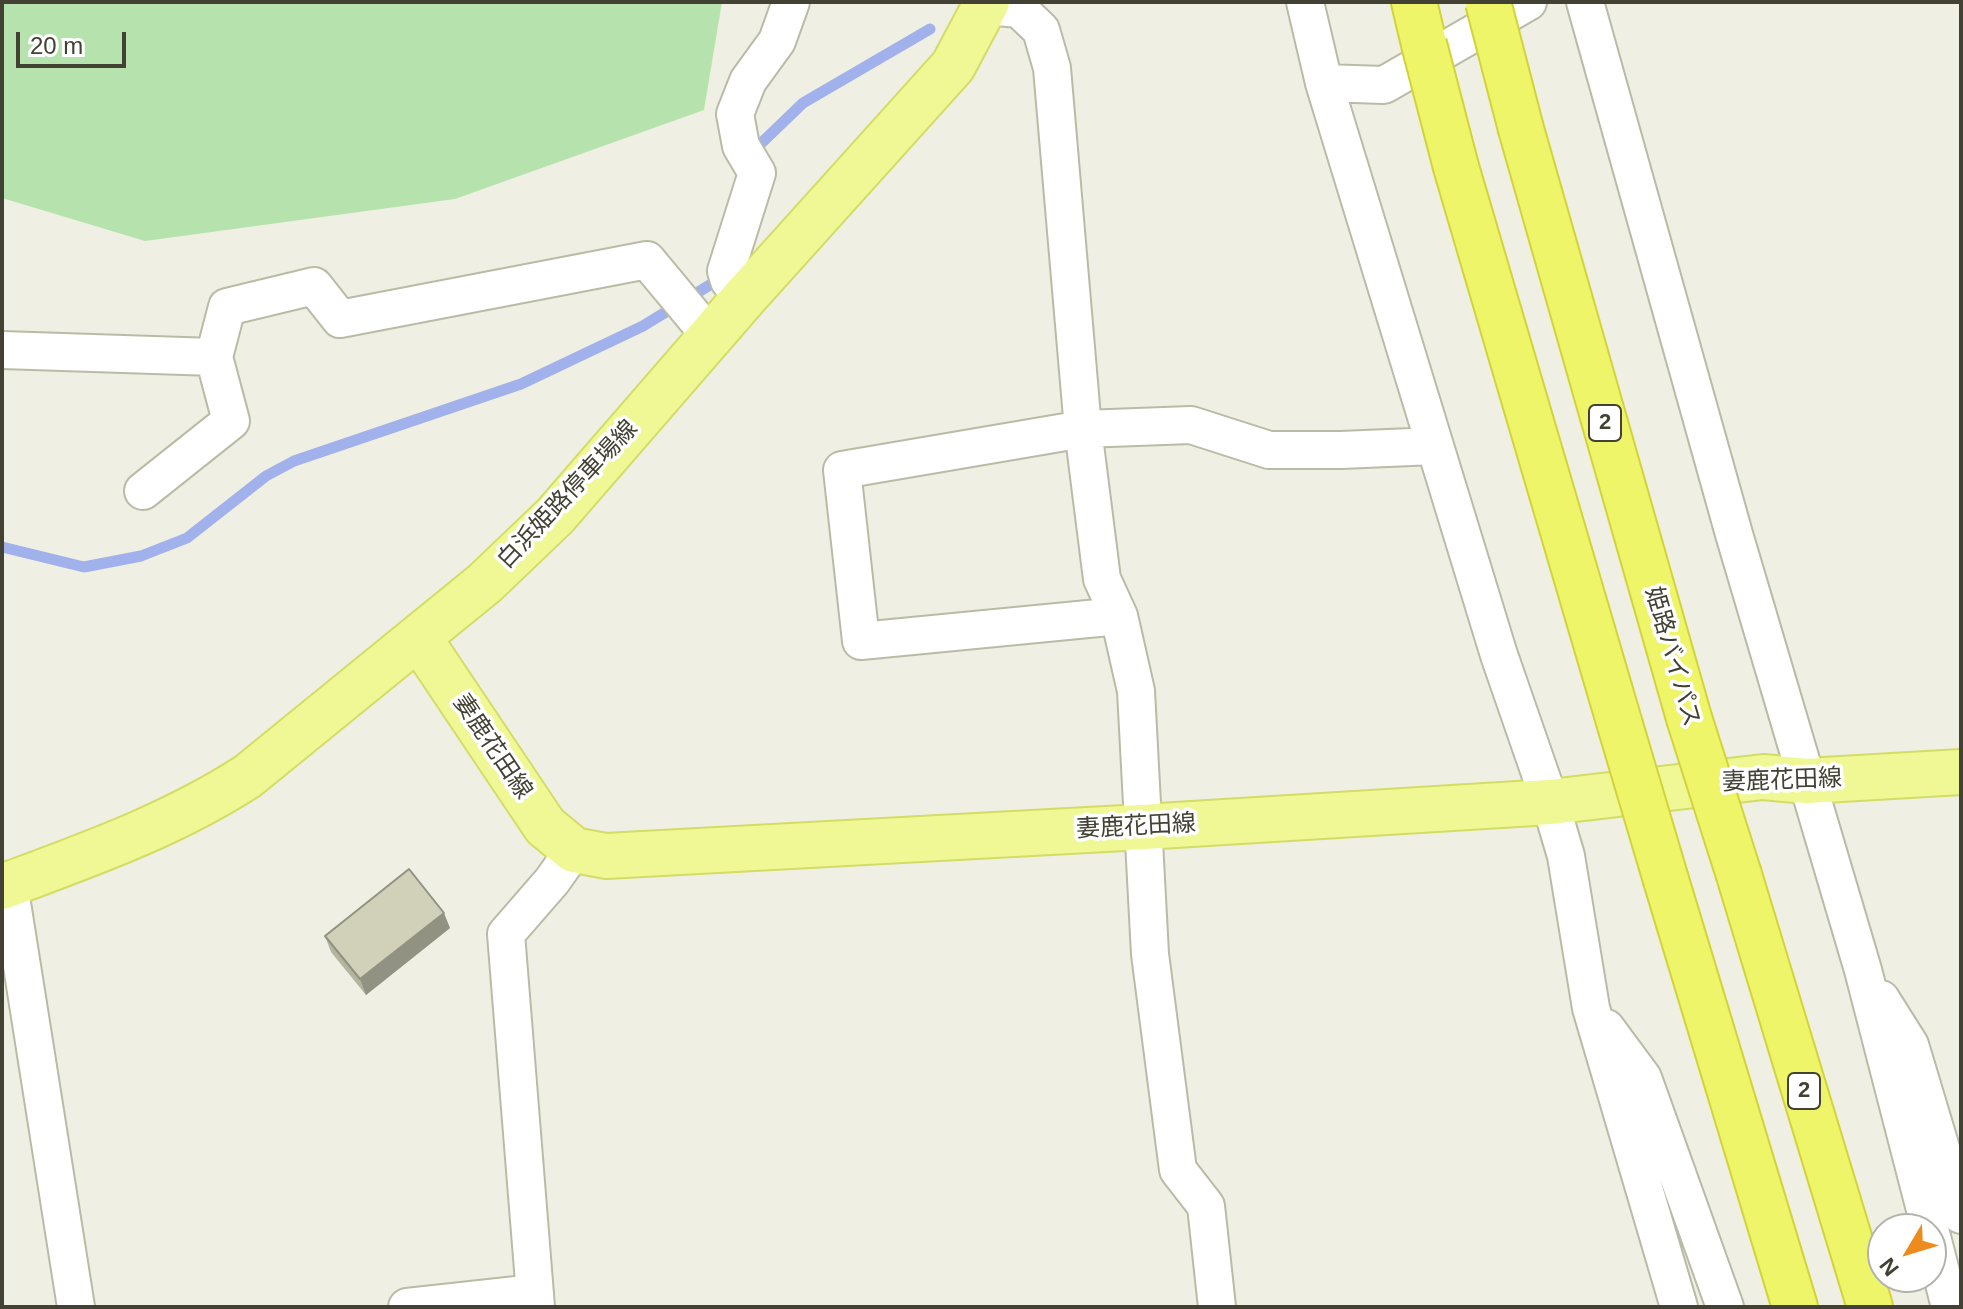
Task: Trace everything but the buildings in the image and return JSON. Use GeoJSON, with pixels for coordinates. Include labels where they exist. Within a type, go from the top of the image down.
{"type":"FeatureCollection","features":[{"type":"Feature","properties":{"kind":"highway"},"geometry":{"type":"LineString","coordinates":[[1414,2],[1456,167],[1795,1307]]}},
{"type":"Feature","properties":{"kind":"highway","name":"姫路バイパス"},"geometry":{"type":"LineString","coordinates":[[1488,2],[1521,129],[1689,718],[1870,1307]]}},
{"type":"Feature","properties":{"kind":"main road","name":"白浜姫路停車場線"},"geometry":{"type":"LineString","coordinates":[[6,885],[158,826],[205,804],[248,776],[485,583],[555,516],[692,313],[745,297],[953,66],[986,4]]}},
{"type":"Feature","properties":{"kind":"main road","name":"妻鹿花田線"},"geometry":{"type":"LineString","coordinates":[[419,638],[545,826],[574,850],[606,856],[1550,802],[1763,777],[1807,781],[1961,772]]}},
{"type":"Feature","properties":{"kind":"street"},"geometry":{"type":"LineString","coordinates":[[745,297],[729,281],[726,271],[749,160],[735,114],[748,81],[777,41],[791,2]]}},
{"type":"Feature","properties":{"kind":"street"},"geometry":{"type":"LineString","coordinates":[[1305,2],[1324,83],[1499,655],[1566,856],[1591,1008],[1679,1307]]}},
{"type":"Feature","properties":{"kind":"street"},"geometry":{"type":"LineString","coordinates":[[1324,83],[1384,85],[1528,2]]}},
{"type":"Feature","properties":{"kind":"street"},"geometry":{"type":"LineString","coordinates":[[1585,2],[1734,534],[1863,970],[1925,1213]]}},
{"type":"Feature","properties":{"kind":"street"},"geometry":{"type":"LineString","coordinates":[[986,4],[1019,9],[1041,30],[1052,68],[1083,429],[1102,579],[1119,616],[1136,691],[1150,954],[1178,1170],[1206,1206],[1217,1307]]}},
{"type":"Feature","properties":{"kind":"street"},"geometry":{"type":"LineString","coordinates":[[143,491],[231,421],[214,357],[227,307],[314,286],[340,319],[647,260],[692,313]]}},
{"type":"Feature","properties":{"kind":"street"},"geometry":{"type":"LineString","coordinates":[[2,350],[214,357]]}},
{"type":"Feature","properties":{"kind":"street"},"geometry":{"type":"LineString","coordinates":[[1119,616],[861,641],[842,470],[1083,429],[1191,425],[1269,450],[1435,446]]}},
{"type":"Feature","properties":{"kind":"street"},"geometry":{"type":"LineString","coordinates":[[407,1307],[536,1300],[506,934],[552,881],[574,850]]}},
{"type":"Feature","properties":{"kind":"street"},"geometry":{"type":"LineString","coordinates":[[6,885],[76,1307]]}},
{"type":"Feature","properties":{"kind":"street"},"geometry":{"type":"LineString","coordinates":[[1863,970],[1910,1045],[1961,1215]]}},
{"type":"Feature","properties":{"kind":"street"},"geometry":{"type":"LineString","coordinates":[[1591,1008],[1643,1078],[1725,1307]]}},
{"type":"Feature","properties":{"kind":"green space"},"geometry":{"type":"Polygon","coordinates":[[[2,2],[722,2],[704,110],[455,199],[145,241],[2,198],[2,2]]]}},
{"type":"Feature","properties":{"kind":"waterway"},"geometry":{"type":"LineString","coordinates":[[751,153],[803,103],[930,29]]}},
{"type":"Feature","properties":{"kind":"waterway"},"geometry":{"type":"LineString","coordinates":[[2,547],[84,567],[141,556],[187,538],[266,476],[294,461],[521,384],[643,326],[713,283],[715,273]]}}]}
